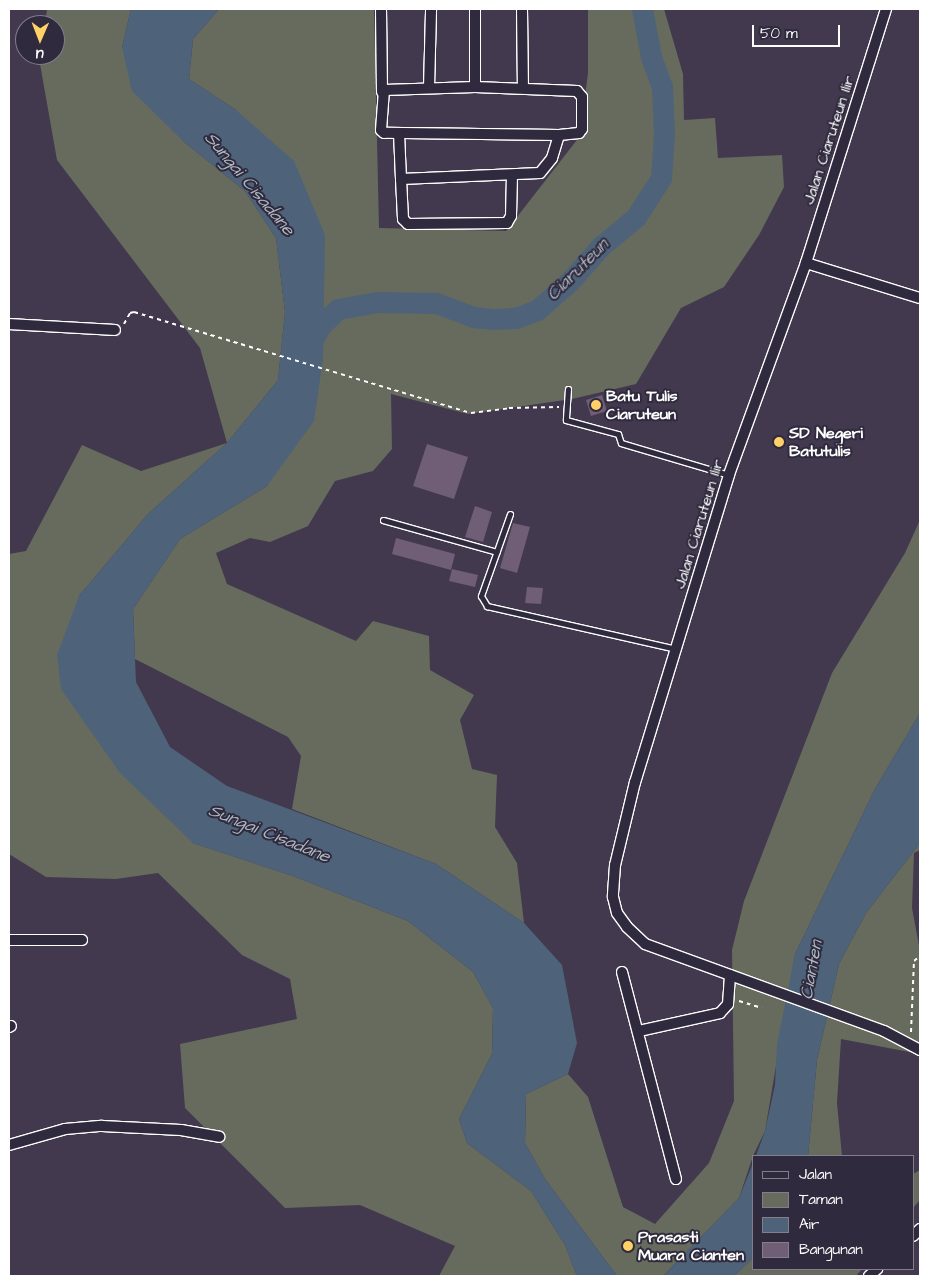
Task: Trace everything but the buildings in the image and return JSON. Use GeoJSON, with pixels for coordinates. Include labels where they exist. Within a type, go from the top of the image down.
{"type":"FeatureCollection","features":[{"type":"Feature","properties":{"kind":"street"},"geometry":{"type":"LineString","coordinates":[[381,9],[381,130],[399,133],[559,134],[579,133],[582,129],[580,93],[523,88],[475,87],[388,88],[382,92]]}},
{"type":"Feature","properties":{"kind":"street"},"geometry":{"type":"LineString","coordinates":[[429,88],[431,9]]}},
{"type":"Feature","properties":{"kind":"street"},"geometry":{"type":"LineString","coordinates":[[475,9],[475,87]]}},
{"type":"Feature","properties":{"kind":"street"},"geometry":{"type":"LineString","coordinates":[[522,9],[523,88]]}},
{"type":"Feature","properties":{"kind":"street","name":"Jalan Ciaruteun Ilir"},"geometry":{"type":"LineString","coordinates":[[886,9],[806,263],[729,475],[620,840],[613,897],[617,913],[626,927],[645,944],[849,1018],[920,1050]]}},
{"type":"Feature","properties":{"kind":"street"},"geometry":{"type":"LineString","coordinates":[[399,133],[403,219],[408,224],[508,223],[511,216],[512,176]]}},
{"type":"Feature","properties":{"kind":"street"},"geometry":{"type":"LineString","coordinates":[[401,179],[512,176],[540,173],[548,167],[559,134]]}},
{"type":"Feature","properties":{"kind":"street"},"geometry":{"type":"LineString","coordinates":[[806,263],[920,298]]}},
{"type":"Feature","properties":{"kind":"street"},"geometry":{"type":"LineString","coordinates":[[9,324],[115,330]]}},
{"type":"Feature","properties":{"kind":"street"},"geometry":{"type":"LineString","coordinates":[[9,940],[82,940]]}},
{"type":"Feature","properties":{"kind":"street"},"geometry":{"type":"LineString","coordinates":[[622,972],[640,1031],[676,1179]]}},
{"type":"Feature","properties":{"kind":"street"},"geometry":{"type":"LineString","coordinates":[[640,1031],[720,1014],[729,998],[730,975]]}},
{"type":"Feature","properties":{"kind":"street"},"geometry":{"type":"LineString","coordinates":[[9,1145],[57,1131],[102,1126],[181,1130],[219,1137]]}},
{"type":"Feature","properties":{"kind":"lane"},"geometry":{"type":"LineString","coordinates":[[568,389],[566,420],[618,434],[621,444],[729,475]]}},
{"type":"Feature","properties":{"kind":"lane"},"geometry":{"type":"LineString","coordinates":[[510,514],[481,596],[487,606],[678,649]]}},
{"type":"Feature","properties":{"kind":"lane"},"geometry":{"type":"LineString","coordinates":[[383,520],[497,552]]}},
{"type":"Feature","properties":{"kind":"path"},"geometry":{"type":"LineString","coordinates":[[115,330],[123,328],[130,313],[471,413],[509,408],[567,407]]}},
{"type":"Feature","properties":{"kind":"path"},"geometry":{"type":"LineString","coordinates":[[910,1044],[914,961],[920,956]]}},
{"type":"Feature","properties":{"kind":"path"},"geometry":{"type":"LineString","coordinates":[[729,998],[762,1008]]}},
{"type":"Feature","properties":{"kind":"green space"},"geometry":{"type":"Polygon","coordinates":[[[47,9],[131,9],[122,47],[183,141],[245,191],[276,238],[285,312],[278,380],[227,443],[200,348],[57,160],[40,65],[65,65],[65,15],[46,15],[47,9]]]}},
{"type":"Feature","properties":{"kind":"green space"},"geometry":{"type":"Polygon","coordinates":[[[219,9],[374,9],[379,228],[506,231],[580,136],[588,73],[588,9],[664,9],[683,74],[684,120],[715,118],[718,158],[782,155],[784,187],[759,235],[724,287],[681,308],[636,384],[572,399],[468,414],[391,394],[392,449],[373,471],[335,481],[308,526],[270,542],[250,538],[216,553],[227,584],[356,641],[373,621],[429,636],[430,670],[474,695],[460,720],[472,769],[497,775],[495,827],[517,863],[524,923],[436,864],[292,809],[301,756],[288,737],[135,659],[133,609],[180,539],[267,486],[323,359],[236,110],[189,79],[193,39],[219,9]]]}},
{"type":"Feature","properties":{"kind":"green space"},"geometry":{"type":"Polygon","coordinates":[[[227,443],[148,514],[79,596],[193,843],[293,876],[408,921],[473,972],[493,1008],[492,1054],[459,1119],[467,1143],[531,1191],[565,1245],[577,1276],[439,1276],[455,1246],[360,1205],[285,1208],[185,1108],[180,1044],[297,1019],[290,979],[242,955],[158,873],[116,879],[46,877],[9,854],[9,554],[26,551],[82,445],[141,471],[227,443]]]}},
{"type":"Feature","properties":{"kind":"green space"},"geometry":{"type":"Polygon","coordinates":[[[920,520],[920,713],[875,789],[795,954],[765,1131],[752,1155],[739,1198],[663,1276],[617,1276],[545,1179],[525,1143],[526,1094],[568,1074],[588,1097],[623,1207],[655,1224],[709,1163],[734,1101],[732,950],[744,901],[832,673],[905,553],[920,520]]]}},
{"type":"Feature","properties":{"kind":"green space"},"geometry":{"type":"Polygon","coordinates":[[[920,843],[920,850],[914,853],[912,908],[920,951],[920,1054],[841,1039],[837,1103],[842,1155],[808,1155],[817,1060],[839,964],[866,913],[920,843]]]}},
{"type":"Feature","properties":{"kind":"green space"},"geometry":{"type":"Polygon","coordinates":[[[920,1170],[920,1200],[914,1207],[914,1173],[920,1170]]]}},
{"type":"Feature","properties":{"kind":"green space"},"geometry":{"type":"Polygon","coordinates":[[[752,1259],[752,1270],[861,1270],[856,1276],[734,1276],[752,1259]]]}},
{"type":"Feature","properties":{"kind":"water","name":"Sungai Cisadane"},"geometry":{"type":"Polygon","coordinates":[[[131,9],[219,9],[193,39],[189,79],[236,110],[294,161],[325,235],[323,359],[314,421],[267,486],[180,539],[133,609],[136,682],[170,747],[227,786],[436,864],[524,923],[562,965],[577,1043],[568,1074],[526,1094],[525,1143],[545,1179],[617,1276],[577,1276],[565,1245],[531,1191],[467,1143],[459,1119],[492,1054],[493,1008],[473,972],[408,921],[293,876],[193,843],[120,773],[61,689],[57,655],[79,596],[148,514],[227,443],[278,380],[285,312],[276,238],[245,191],[183,141],[132,91],[122,47],[131,9]]]}},
{"type":"Feature","properties":{"kind":"water","name":"Cianten"},"geometry":{"type":"Polygon","coordinates":[[[920,713],[920,843],[866,913],[839,964],[817,1060],[808,1155],[756,1155],[765,1131],[775,1085],[777,1044],[795,954],[875,789],[920,713]]]}},
{"type":"Feature","properties":{"kind":"water"},"geometry":{"type":"Polygon","coordinates":[[[752,1166],[752,1259],[734,1276],[663,1276],[739,1198],[752,1166]]]}},
{"type":"Feature","properties":{"kind":"waterway","name":"Ciaruteun"},"geometry":{"type":"LineString","coordinates":[[309,347],[322,324],[338,309],[378,302],[436,303],[474,317],[494,319],[516,318],[537,310],[570,281],[601,246],[636,217],[661,178],[664,134],[662,87],[651,56],[642,9]]}},
{"type":"Feature","properties":{"kind":"place","name":"Batu Tulis Ciaruteun"},"geometry":{"type":"Point","coordinates":[596,405]}},
{"type":"Feature","properties":{"kind":"place","name":"SD Negeri Batutulis"},"geometry":{"type":"Point","coordinates":[779,442]}},
{"type":"Feature","properties":{"kind":"place","name":"Prasasti Muara Cianten"},"geometry":{"type":"Point","coordinates":[628,1246]}}]}
